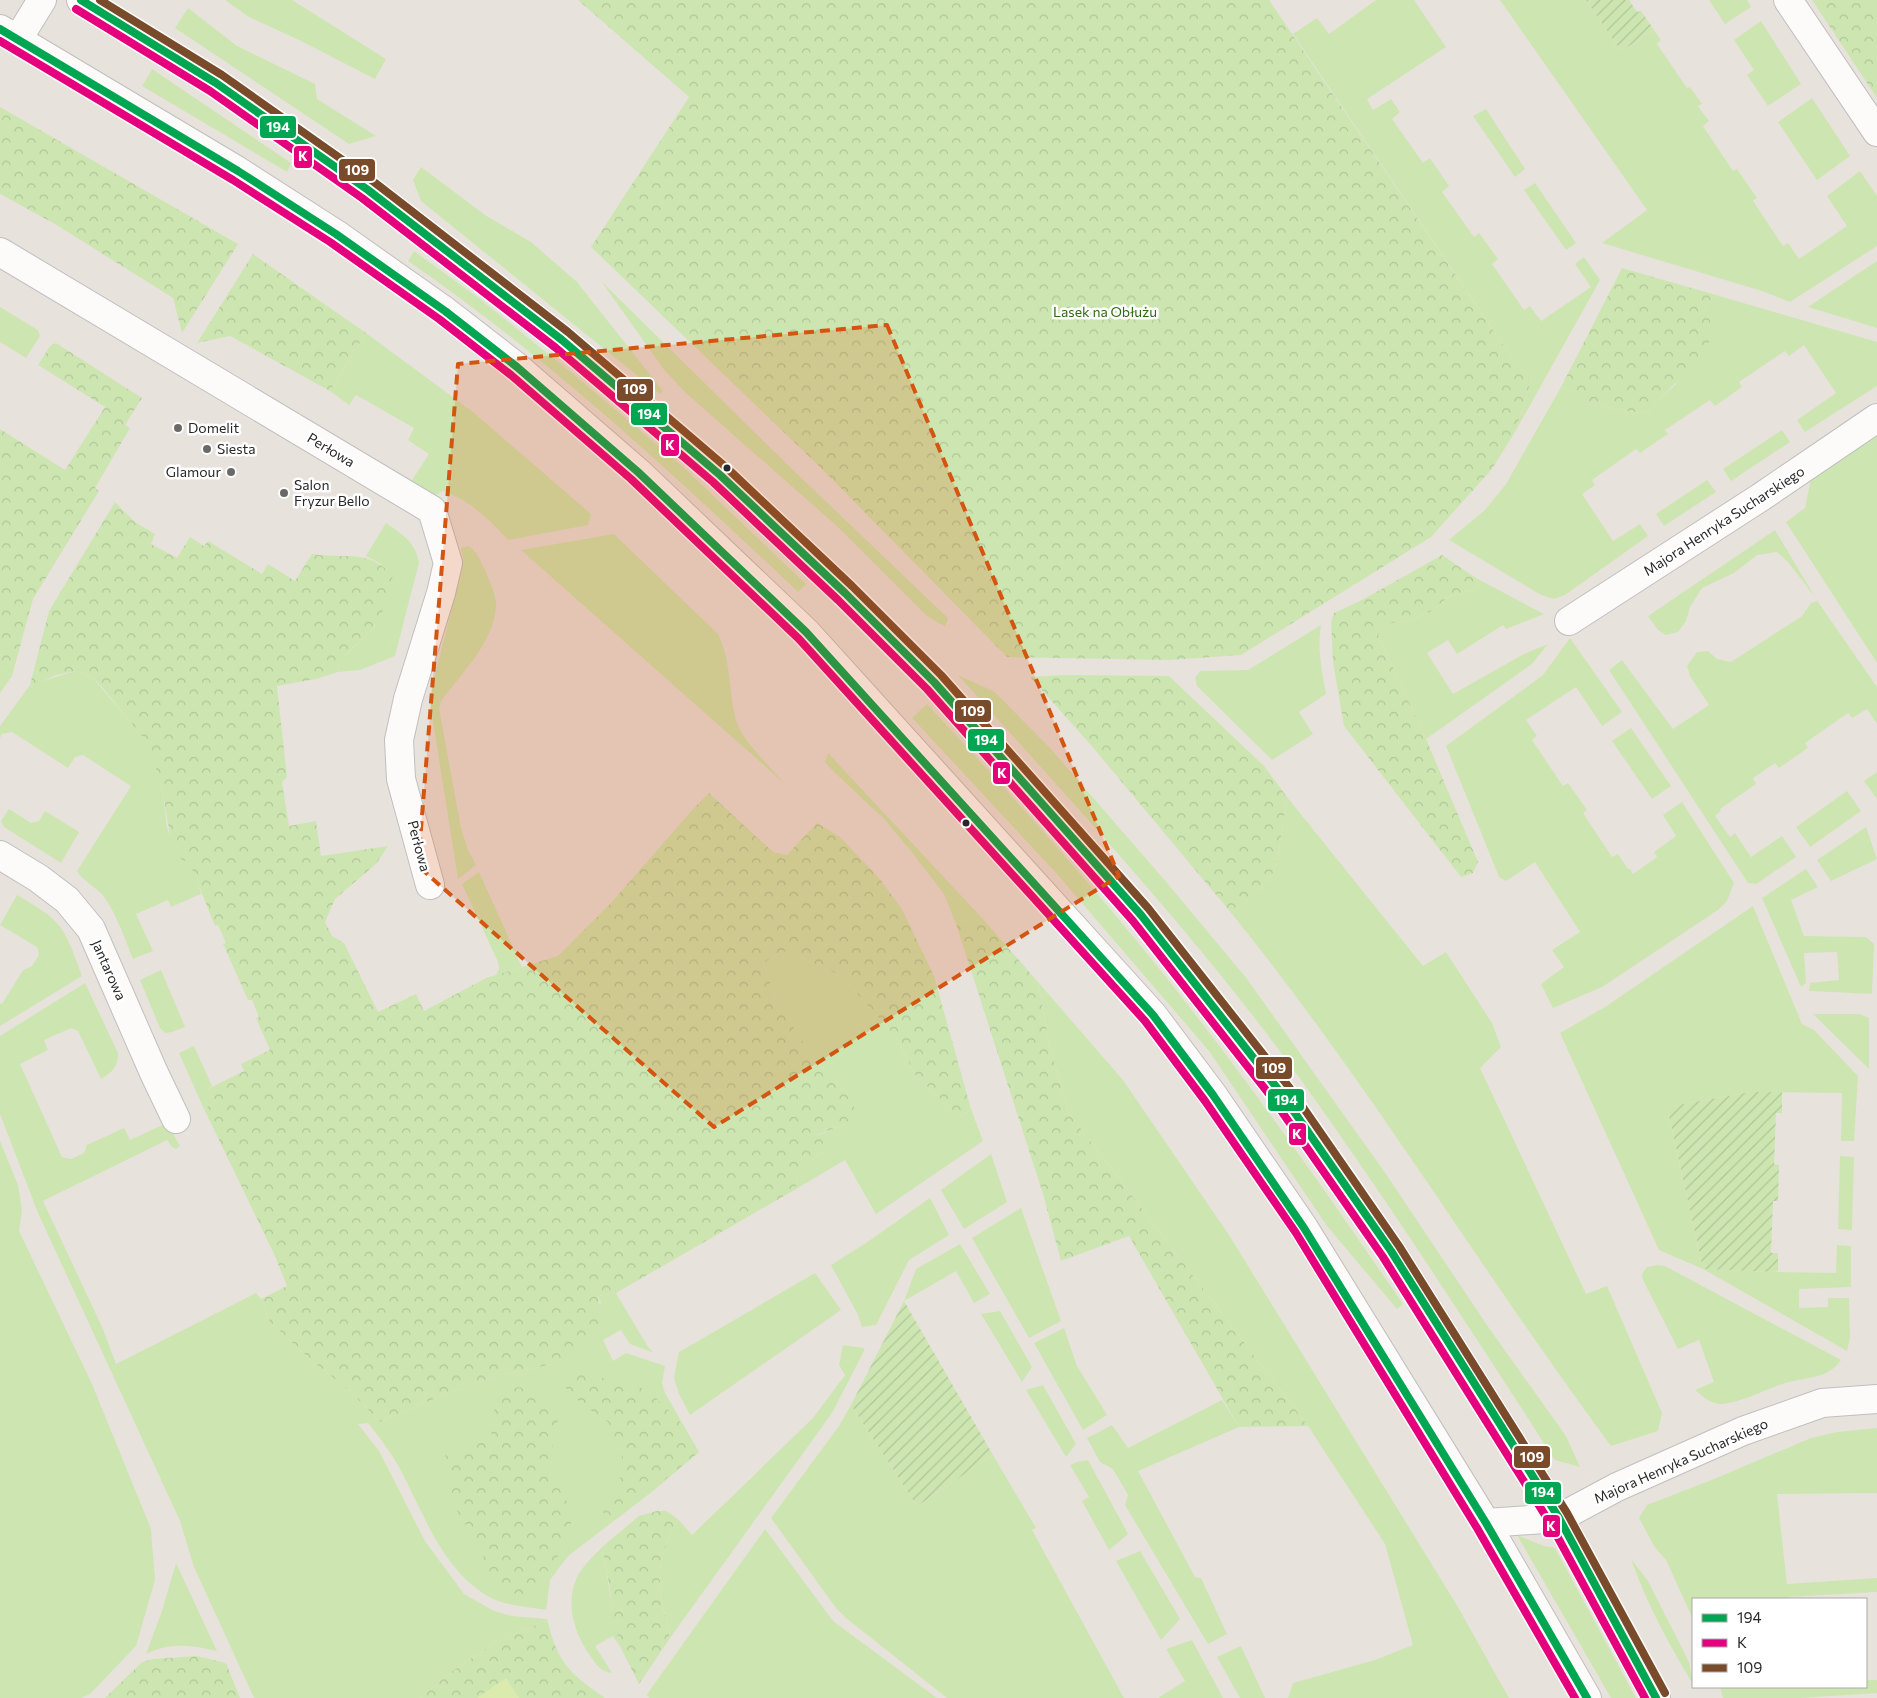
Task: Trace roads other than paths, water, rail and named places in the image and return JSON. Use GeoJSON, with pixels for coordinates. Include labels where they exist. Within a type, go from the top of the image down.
{"type":"FeatureCollection","features":[{"type":"Feature","properties":{"kind":"main road"},"geometry":{"type":"LineString","coordinates":[[42,0],[9,34],[238,171],[336,234],[445,311],[517,367],[638,472],[806,632],[1154,1015],[1213,1095],[1304,1228],[1486,1523],[1588,1698]]}},
{"type":"Feature","properties":{"kind":"main road"},"geometry":{"type":"LineString","coordinates":[[81,0],[216,83],[360,184],[562,340],[720,475],[845,593],[934,682],[1141,915],[1281,1093],[1391,1251],[1559,1518],[1656,1698]]}},
{"type":"Feature","properties":{"kind":"main road"},"geometry":{"type":"LineString","coordinates":[[1788,0],[1877,132]]}},
{"type":"Feature","properties":{"kind":"main road","name":"Perłowa"},"geometry":{"type":"LineString","coordinates":[[0,252],[432,510],[448,563],[441,593],[408,699],[399,740],[401,779],[430,886]]}},
{"type":"Feature","properties":{"kind":"main road","name":"Majora Henryka Sucharskiego"},"geometry":{"type":"LineString","coordinates":[[1570,621],[1753,502],[1877,418]]}},
{"type":"Feature","properties":{"kind":"main road","name":"Jantarowa"},"geometry":{"type":"LineString","coordinates":[[0,855],[38,878],[67,900],[91,929],[176,1119]]}},
{"type":"Feature","properties":{"kind":"main road","name":"Majora Henryka Sucharskiego"},"geometry":{"type":"LineString","coordinates":[[1486,1523],[1559,1518],[1617,1487],[1743,1431],[1822,1403],[1877,1399]]}},
{"type":"Feature","properties":{"kind":"place","name":"Domelit"},"geometry":{"type":"Point","coordinates":[178,428]}},
{"type":"Feature","properties":{"kind":"place","name":"Siesta"},"geometry":{"type":"Point","coordinates":[207,449]}},
{"type":"Feature","properties":{"kind":"place","name":"Glamour"},"geometry":{"type":"Point","coordinates":[231,472]}},
{"type":"Feature","properties":{"kind":"place","name":"Salon Fryzur Bello"},"geometry":{"type":"Point","coordinates":[284,493]}},
{"type":"Feature","properties":{"kind":"park label","name":"Lasek na Obłużu"},"geometry":{"type":"Point","coordinates":[1105,312]}}]}
